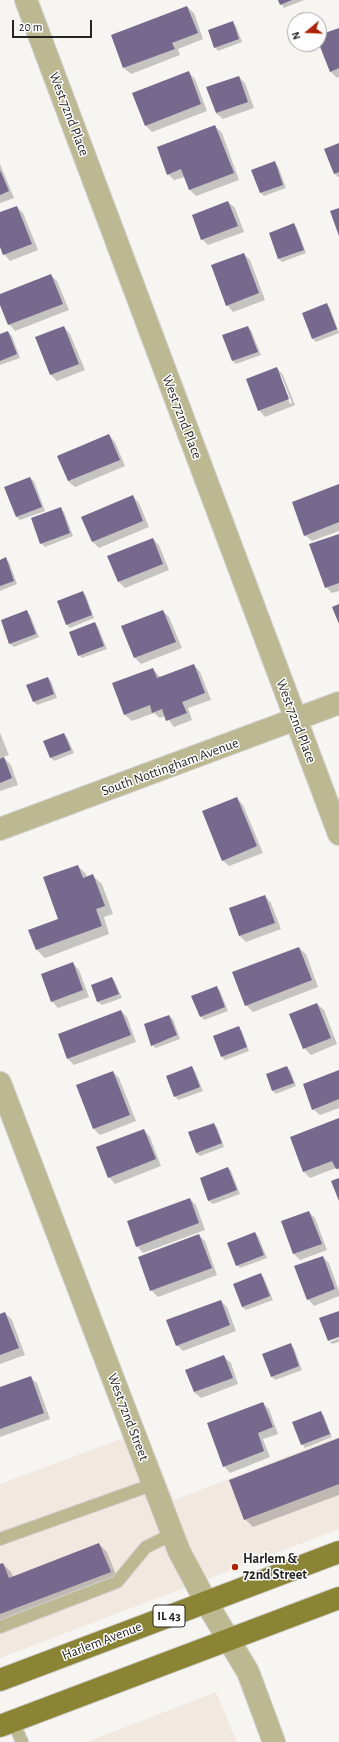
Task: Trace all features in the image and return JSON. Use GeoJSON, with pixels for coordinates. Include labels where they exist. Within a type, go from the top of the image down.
{"type":"FeatureCollection","features":[{"type":"Feature","properties":{"kind":"main road","name":"Harlem Avenue"},"geometry":{"type":"LineString","coordinates":[[0,1680],[339,1552]]}},
{"type":"Feature","properties":{"kind":"main road"},"geometry":{"type":"LineString","coordinates":[[7,1724],[339,1598]]}},
{"type":"Feature","properties":{"kind":"street","name":"West 72nd Place"},"geometry":{"type":"LineString","coordinates":[[26,0],[339,834]]}},
{"type":"Feature","properties":{"kind":"street","name":"South Nottingham Avenue"},"geometry":{"type":"LineString","coordinates":[[0,829],[339,703]]}},
{"type":"Feature","properties":{"kind":"street","name":"West 72nd Street"},"geometry":{"type":"LineString","coordinates":[[0,1083],[179,1551],[206,1602],[248,1672],[274,1742]]}},
{"type":"Feature","properties":{"kind":"lane"},"geometry":{"type":"LineString","coordinates":[[0,1539],[154,1484]]}},
{"type":"Feature","properties":{"kind":"lane"},"geometry":{"type":"LineString","coordinates":[[0,1627],[117,1582],[146,1547],[173,1534]]}},
{"type":"Feature","properties":{"kind":"lane"},"geometry":{"type":"LineString","coordinates":[[7,1724],[22,1742]]}},
{"type":"Feature","properties":{"kind":"shaded area"},"geometry":{"type":"Polygon","coordinates":[[[145,1430],[174,1500],[339,1436],[339,1529],[0,1658],[0,1484],[145,1430]]]}},
{"type":"Feature","properties":{"kind":"shaded area"},"geometry":{"type":"Polygon","coordinates":[[[216,1692],[237,1742],[87,1742],[216,1692]]]}},
{"type":"Feature","properties":{"kind":"building"},"geometry":{"type":"Polygon","coordinates":[[[278,0],[292,0],[280,5],[278,0]]]}},
{"type":"Feature","properties":{"kind":"building"},"geometry":{"type":"Polygon","coordinates":[[[187,6],[198,33],[172,43],[175,49],[123,68],[111,35],[187,6]]]}},
{"type":"Feature","properties":{"kind":"building"},"geometry":{"type":"Polygon","coordinates":[[[233,21],[239,39],[214,48],[208,30],[233,21]]]}},
{"type":"Feature","properties":{"kind":"building"},"geometry":{"type":"Polygon","coordinates":[[[339,28],[339,68],[330,72],[322,52],[327,52],[327,32],[339,28]]]}},
{"type":"Feature","properties":{"kind":"building"},"geometry":{"type":"Polygon","coordinates":[[[189,71],[201,104],[145,126],[132,93],[189,71]]]}},
{"type":"Feature","properties":{"kind":"building"},"geometry":{"type":"Polygon","coordinates":[[[239,76],[248,102],[216,113],[206,87],[239,76]]]}},
{"type":"Feature","properties":{"kind":"building"},"geometry":{"type":"Polygon","coordinates":[[[215,125],[234,173],[189,190],[181,169],[167,175],[157,147],[215,125]]]}},
{"type":"Feature","properties":{"kind":"building"},"geometry":{"type":"Polygon","coordinates":[[[339,143],[339,172],[334,174],[324,149],[339,143]]]}},
{"type":"Feature","properties":{"kind":"building"},"geometry":{"type":"Polygon","coordinates":[[[275,161],[283,185],[260,193],[251,170],[275,161]]]}},
{"type":"Feature","properties":{"kind":"building"},"geometry":{"type":"Polygon","coordinates":[[[0,170],[9,191],[0,195],[0,170]]]}},
{"type":"Feature","properties":{"kind":"building"},"geometry":{"type":"Polygon","coordinates":[[[228,201],[238,226],[201,240],[192,215],[228,201]]]}},
{"type":"Feature","properties":{"kind":"building"},"geometry":{"type":"Polygon","coordinates":[[[17,206],[32,244],[3,255],[0,247],[0,212],[17,206]]]}},
{"type":"Feature","properties":{"kind":"building"},"geometry":{"type":"Polygon","coordinates":[[[339,208],[339,236],[330,211],[339,208]]]}},
{"type":"Feature","properties":{"kind":"building"},"geometry":{"type":"Polygon","coordinates":[[[294,223],[304,250],[278,259],[269,233],[294,223]]]}},
{"type":"Feature","properties":{"kind":"building"},"geometry":{"type":"Polygon","coordinates":[[[244,253],[259,293],[226,306],[211,265],[244,253]]]}},
{"type":"Feature","properties":{"kind":"building"},"geometry":{"type":"Polygon","coordinates":[[[51,274],[63,304],[8,325],[0,305],[0,294],[51,274]]]}},
{"type":"Feature","properties":{"kind":"building"},"geometry":{"type":"Polygon","coordinates":[[[327,303],[337,329],[312,339],[302,313],[327,303]]]}},
{"type":"Feature","properties":{"kind":"building"},"geometry":{"type":"Polygon","coordinates":[[[64,326],[79,364],[50,375],[35,337],[64,326]]]}},
{"type":"Feature","properties":{"kind":"building"},"geometry":{"type":"Polygon","coordinates":[[[248,326],[258,352],[232,361],[222,335],[248,326]]]}},
{"type":"Feature","properties":{"kind":"building"},"geometry":{"type":"Polygon","coordinates":[[[8,331],[17,354],[0,361],[0,334],[8,331]]]}},
{"type":"Feature","properties":{"kind":"building"},"geometry":{"type":"Polygon","coordinates":[[[277,367],[289,399],[258,411],[246,379],[277,367]]]}},
{"type":"Feature","properties":{"kind":"building"},"geometry":{"type":"Polygon","coordinates":[[[109,434],[120,460],[68,481],[57,456],[109,434]]]}},
{"type":"Feature","properties":{"kind":"building"},"geometry":{"type":"Polygon","coordinates":[[[30,477],[42,507],[16,517],[4,487],[30,477]]]}},
{"type":"Feature","properties":{"kind":"building"},"geometry":{"type":"Polygon","coordinates":[[[339,484],[339,522],[304,536],[292,502],[339,484]]]}},
{"type":"Feature","properties":{"kind":"building"},"geometry":{"type":"Polygon","coordinates":[[[133,495],[143,521],[92,542],[81,517],[133,495]]]}},
{"type":"Feature","properties":{"kind":"building"},"geometry":{"type":"Polygon","coordinates":[[[61,507],[70,533],[40,544],[31,518],[61,507]]]}},
{"type":"Feature","properties":{"kind":"building"},"geometry":{"type":"Polygon","coordinates":[[[339,534],[339,583],[325,588],[309,544],[339,534]]]}},
{"type":"Feature","properties":{"kind":"building"},"geometry":{"type":"Polygon","coordinates":[[[153,538],[163,564],[118,582],[107,556],[153,538]]]}},
{"type":"Feature","properties":{"kind":"building"},"geometry":{"type":"Polygon","coordinates":[[[6,557],[14,581],[0,586],[0,560],[6,557]]]}},
{"type":"Feature","properties":{"kind":"building"},"geometry":{"type":"Polygon","coordinates":[[[83,591],[92,615],[66,625],[57,601],[83,591]]]}},
{"type":"Feature","properties":{"kind":"building"},"geometry":{"type":"Polygon","coordinates":[[[339,604],[339,624],[332,607],[339,604]]]}},
{"type":"Feature","properties":{"kind":"building"},"geometry":{"type":"Polygon","coordinates":[[[27,610],[36,634],[9,644],[1,620],[27,610]]]}},
{"type":"Feature","properties":{"kind":"building"},"geometry":{"type":"Polygon","coordinates":[[[163,610],[176,642],[134,658],[121,626],[163,610]]]}},
{"type":"Feature","properties":{"kind":"building"},"geometry":{"type":"Polygon","coordinates":[[[95,622],[104,646],[78,656],[69,632],[95,622]]]}},
{"type":"Feature","properties":{"kind":"building"},"geometry":{"type":"Polygon","coordinates":[[[194,664],[205,693],[182,702],[187,713],[166,721],[162,709],[152,713],[150,705],[124,715],[112,683],[153,668],[157,678],[194,664]]]}},
{"type":"Feature","properties":{"kind":"building"},"geometry":{"type":"Polygon","coordinates":[[[48,677],[54,694],[33,702],[26,685],[48,677]]]}},
{"type":"Feature","properties":{"kind":"building"},"geometry":{"type":"Polygon","coordinates":[[[64,733],[71,750],[50,758],[43,741],[64,733]]]}},
{"type":"Feature","properties":{"kind":"building"},"geometry":{"type":"Polygon","coordinates":[[[4,757],[12,778],[0,783],[0,759],[4,757]]]}},
{"type":"Feature","properties":{"kind":"building"},"geometry":{"type":"Polygon","coordinates":[[[237,797],[257,846],[222,861],[202,811],[237,797]]]}},
{"type":"Feature","properties":{"kind":"building"},"geometry":{"type":"Polygon","coordinates":[[[78,865],[83,878],[93,874],[105,906],[96,909],[102,926],[36,950],[28,930],[58,919],[43,877],[78,865]]]}},
{"type":"Feature","properties":{"kind":"building"},"geometry":{"type":"Polygon","coordinates":[[[265,895],[275,923],[239,936],[229,908],[265,895]]]}},
{"type":"Feature","properties":{"kind":"building"},"geometry":{"type":"Polygon","coordinates":[[[299,947],[312,980],[245,1006],[232,972],[299,947]]]}},
{"type":"Feature","properties":{"kind":"building"},"geometry":{"type":"Polygon","coordinates":[[[73,962],[83,990],[51,1002],[41,974],[73,962]]]}},
{"type":"Feature","properties":{"kind":"building"},"geometry":{"type":"Polygon","coordinates":[[[112,977],[119,994],[97,1002],[91,985],[112,977]]]}},
{"type":"Feature","properties":{"kind":"building"},"geometry":{"type":"Polygon","coordinates":[[[217,986],[225,1007],[200,1017],[191,996],[217,986]]]}},
{"type":"Feature","properties":{"kind":"building"},"geometry":{"type":"Polygon","coordinates":[[[317,1003],[331,1038],[303,1049],[289,1014],[317,1003]]]}},
{"type":"Feature","properties":{"kind":"building"},"geometry":{"type":"Polygon","coordinates":[[[121,1010],[131,1035],[67,1059],[58,1034],[121,1010]]]}},
{"type":"Feature","properties":{"kind":"building"},"geometry":{"type":"Polygon","coordinates":[[[169,1015],[177,1035],[151,1046],[144,1024],[169,1015]]]}},
{"type":"Feature","properties":{"kind":"building"},"geometry":{"type":"Polygon","coordinates":[[[239,1026],[247,1047],[221,1057],[213,1036],[239,1026]]]}},
{"type":"Feature","properties":{"kind":"building"},"geometry":{"type":"Polygon","coordinates":[[[192,1066],[200,1087],[174,1097],[166,1076],[192,1066]]]}},
{"type":"Feature","properties":{"kind":"building"},"geometry":{"type":"Polygon","coordinates":[[[287,1066],[294,1083],[272,1091],[266,1074],[287,1066]]]}},
{"type":"Feature","properties":{"kind":"building"},"geometry":{"type":"Polygon","coordinates":[[[339,1070],[339,1099],[312,1110],[303,1084],[339,1070]]]}},
{"type":"Feature","properties":{"kind":"building"},"geometry":{"type":"Polygon","coordinates":[[[113,1071],[130,1115],[93,1129],[76,1085],[113,1071]]]}},
{"type":"Feature","properties":{"kind":"building"},"geometry":{"type":"Polygon","coordinates":[[[339,1118],[339,1168],[336,1169],[332,1161],[303,1172],[290,1137],[339,1118]]]}},
{"type":"Feature","properties":{"kind":"building"},"geometry":{"type":"Polygon","coordinates":[[[214,1123],[222,1143],[196,1153],[188,1132],[214,1123]]]}},
{"type":"Feature","properties":{"kind":"building"},"geometry":{"type":"Polygon","coordinates":[[[144,1129],[156,1159],[108,1178],[96,1147],[144,1129]]]}},
{"type":"Feature","properties":{"kind":"building"},"geometry":{"type":"Polygon","coordinates":[[[228,1167],[237,1190],[208,1201],[200,1178],[228,1167]]]}},
{"type":"Feature","properties":{"kind":"building"},"geometry":{"type":"Polygon","coordinates":[[[339,1178],[339,1201],[331,1181],[339,1178]]]}},
{"type":"Feature","properties":{"kind":"building"},"geometry":{"type":"Polygon","coordinates":[[[190,1198],[199,1223],[136,1247],[127,1221],[190,1198]]]}},
{"type":"Feature","properties":{"kind":"building"},"geometry":{"type":"Polygon","coordinates":[[[309,1211],[322,1244],[293,1254],[281,1221],[309,1211]]]}},
{"type":"Feature","properties":{"kind":"building"},"geometry":{"type":"Polygon","coordinates":[[[255,1232],[264,1255],[236,1266],[227,1243],[255,1232]]]}},
{"type":"Feature","properties":{"kind":"building"},"geometry":{"type":"Polygon","coordinates":[[[199,1234],[212,1268],[150,1291],[138,1257],[199,1234]]]}},
{"type":"Feature","properties":{"kind":"building"},"geometry":{"type":"Polygon","coordinates":[[[323,1256],[335,1289],[307,1300],[294,1266],[323,1256]]]}},
{"type":"Feature","properties":{"kind":"building"},"geometry":{"type":"Polygon","coordinates":[[[261,1273],[270,1296],[242,1307],[233,1284],[261,1273]]]}},
{"type":"Feature","properties":{"kind":"building"},"geometry":{"type":"Polygon","coordinates":[[[221,1300],[230,1325],[176,1346],[166,1320],[221,1300]]]}},
{"type":"Feature","properties":{"kind":"building"},"geometry":{"type":"Polygon","coordinates":[[[339,1311],[339,1337],[328,1341],[319,1318],[339,1311]]]}},
{"type":"Feature","properties":{"kind":"building"},"geometry":{"type":"Polygon","coordinates":[[[5,1312],[19,1348],[0,1355],[0,1314],[5,1312]]]}},
{"type":"Feature","properties":{"kind":"building"},"geometry":{"type":"Polygon","coordinates":[[[291,1343],[299,1366],[271,1377],[262,1354],[291,1343]]]}},
{"type":"Feature","properties":{"kind":"building"},"geometry":{"type":"Polygon","coordinates":[[[224,1355],[233,1378],[194,1392],[185,1370],[224,1355]]]}},
{"type":"Feature","properties":{"kind":"building"},"geometry":{"type":"Polygon","coordinates":[[[31,1376],[44,1413],[0,1429],[0,1387],[31,1376]]]}},
{"type":"Feature","properties":{"kind":"building"},"geometry":{"type":"Polygon","coordinates":[[[263,1402],[273,1427],[258,1433],[264,1451],[223,1467],[207,1423],[263,1402]]]}},
{"type":"Feature","properties":{"kind":"building"},"geometry":{"type":"Polygon","coordinates":[[[321,1411],[330,1434],[301,1445],[292,1422],[321,1411]]]}},
{"type":"Feature","properties":{"kind":"building"},"geometry":{"type":"Polygon","coordinates":[[[339,1438],[339,1484],[244,1520],[229,1480],[339,1438]]]}},
{"type":"Feature","properties":{"kind":"building"},"geometry":{"type":"Polygon","coordinates":[[[99,1543],[111,1572],[0,1614],[0,1564],[3,1563],[9,1578],[99,1543]]]}},
{"type":"Feature","properties":{"kind":"place","name":"Harlem & 72nd Street"},"geometry":{"type":"Point","coordinates":[235,1567]}}]}
